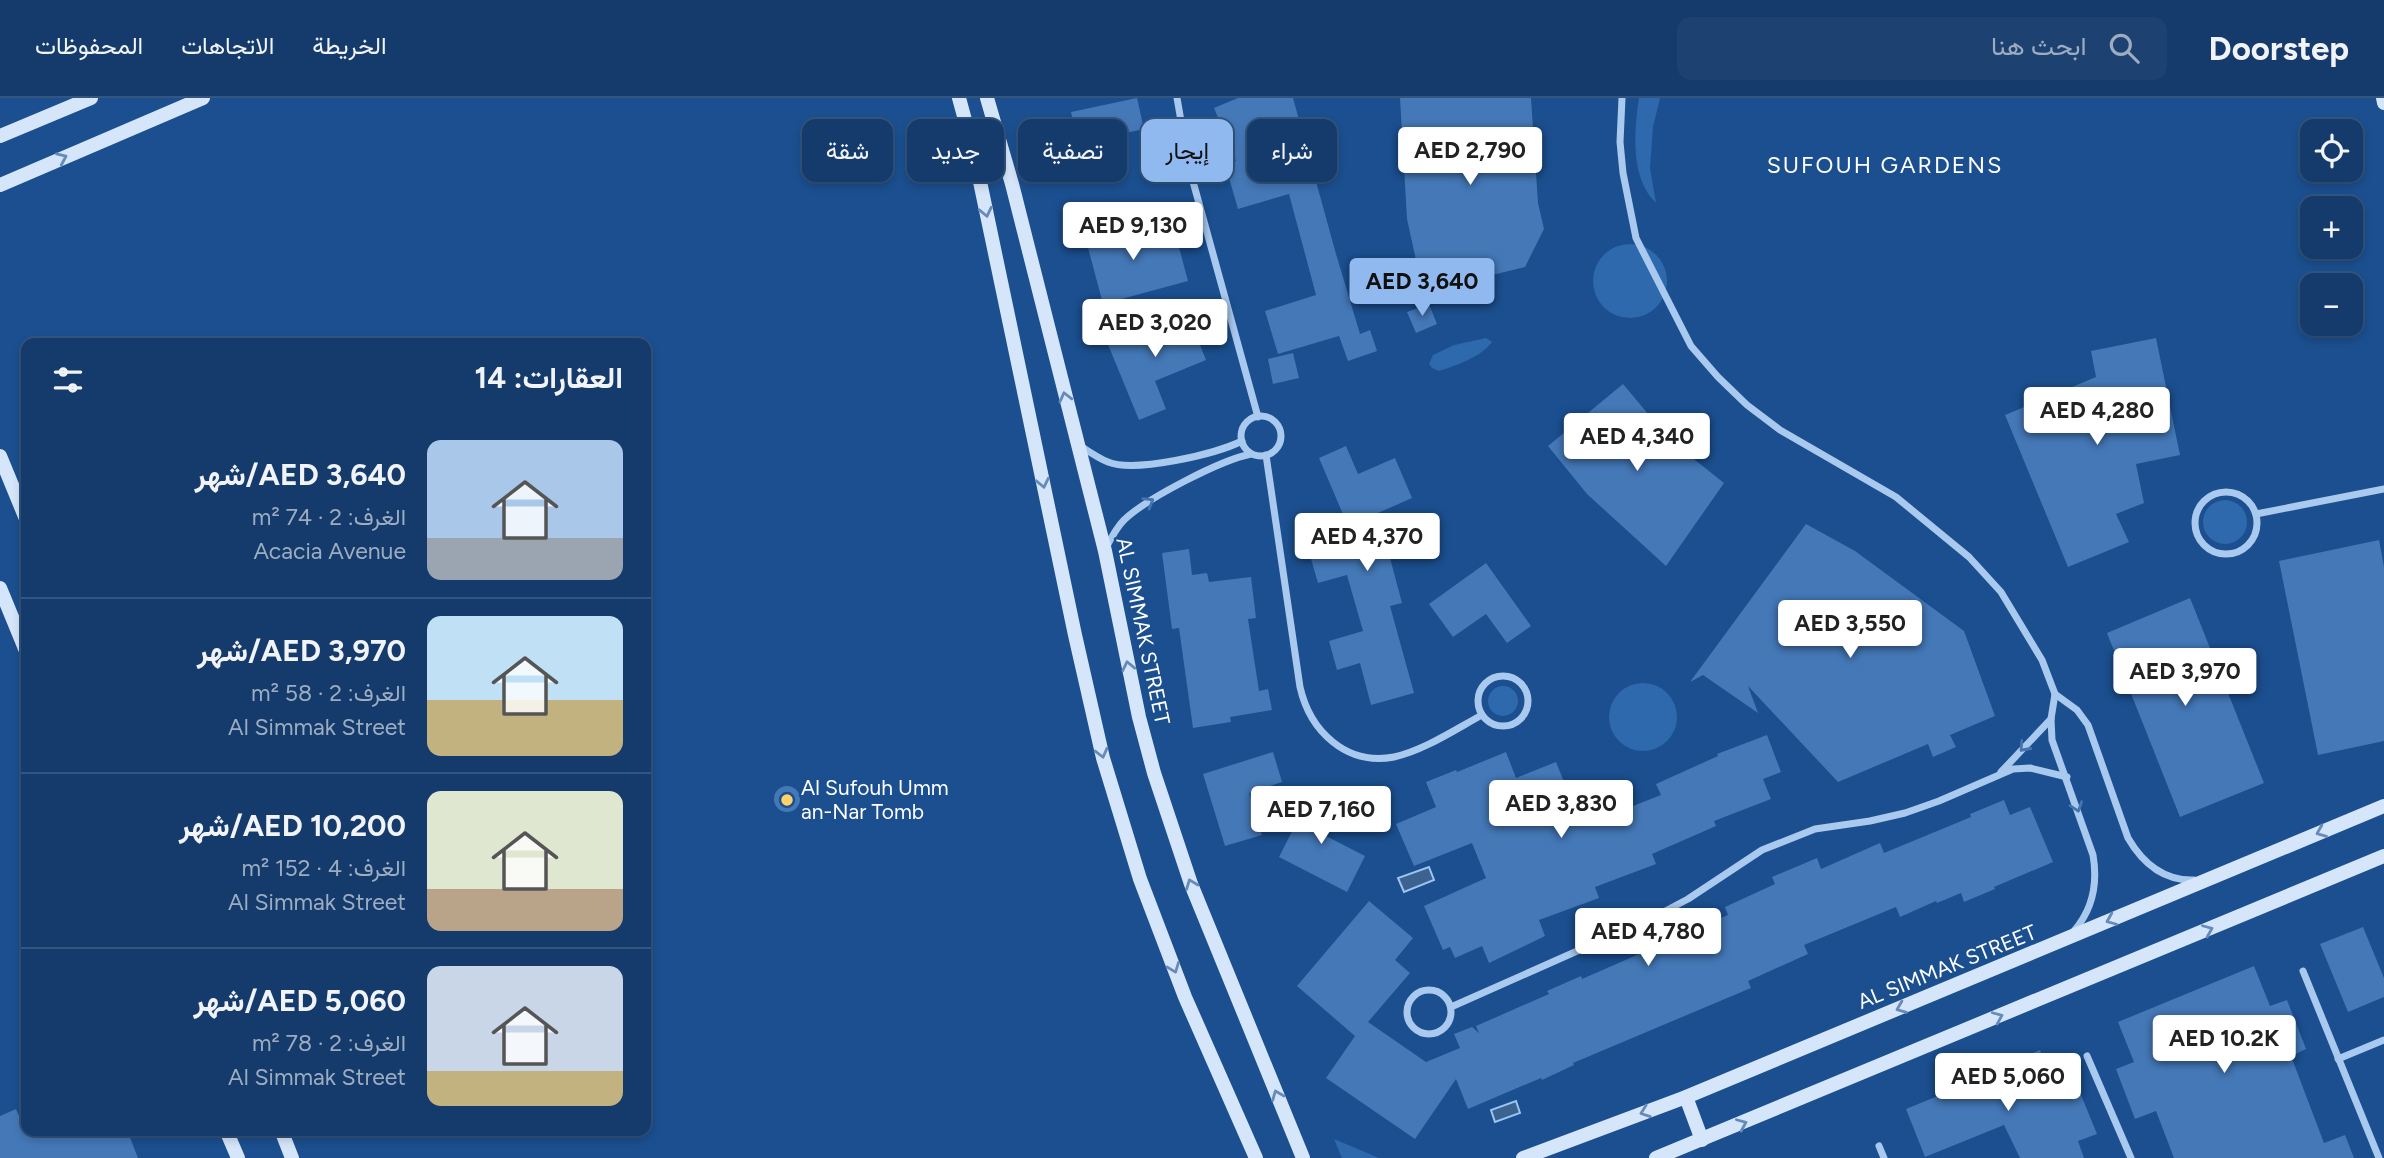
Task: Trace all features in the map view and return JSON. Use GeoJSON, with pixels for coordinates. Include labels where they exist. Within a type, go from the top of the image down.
{"type":"FeatureCollection","features":[{"type":"Feature","properties":{"kind":"street"},"geometry":{"type":"LineString","coordinates":[[0,136],[90,98]]}},
{"type":"Feature","properties":{"kind":"street"},"geometry":{"type":"LineString","coordinates":[[0,185],[203,98]]}},
{"type":"Feature","properties":{"kind":"street"},"geometry":{"type":"LineString","coordinates":[[960,98],[1103,758],[1140,879],[1185,997],[1256,1158]]}},
{"type":"Feature","properties":{"kind":"street","name":"AL SIMMAK STREET"},"geometry":{"type":"LineString","coordinates":[[987,98],[1012,184],[1104,551],[1139,717],[1171,829],[1303,1158]]}},
{"type":"Feature","properties":{"kind":"street"},"geometry":{"type":"LineString","coordinates":[[1177,98],[1189,167],[1258,417]]}},
{"type":"Feature","properties":{"kind":"street"},"geometry":{"type":"LineString","coordinates":[[1622,98],[1620,142],[1623,173],[1636,238],[1691,346],[1718,377],[1780,430],[1896,498],[1969,557],[2008,603],[2042,660],[2056,694],[2077,710],[2088,725],[2128,838],[2137,854],[2151,867],[2168,876],[2205,880]]}},
{"type":"Feature","properties":{"kind":"street"},"geometry":{"type":"LineString","coordinates":[[2383,98],[2384,103]]}},
{"type":"Feature","properties":{"kind":"street"},"geometry":{"type":"LineString","coordinates":[[1104,551],[1122,522],[1135,511],[1229,460],[1251,454],[1266,455],[1278,446],[1280,431],[1269,419],[1258,417],[1244,425],[1242,441],[1251,454]]}},
{"type":"Feature","properties":{"kind":"street"},"geometry":{"type":"LineString","coordinates":[[1077,444],[1108,462],[1144,466],[1223,449],[1242,441]]}},
{"type":"Feature","properties":{"kind":"street"},"geometry":{"type":"LineString","coordinates":[[1266,455],[1300,687],[1304,705],[1313,722],[1325,736],[1340,747],[1375,758],[1411,752],[1482,715]]}},
{"type":"Feature","properties":{"kind":"street"},"geometry":{"type":"LineString","coordinates":[[0,456],[21,507]]}},
{"type":"Feature","properties":{"kind":"street"},"geometry":{"type":"LineString","coordinates":[[2256,514],[2384,489]]}},
{"type":"Feature","properties":{"kind":"street"},"geometry":{"type":"LineString","coordinates":[[2229,491],[2238,494],[2246,498],[2256,514],[2256,534],[2243,550],[2233,554],[2217,554],[2203,546],[2198,537],[2195,518],[2203,501],[2210,496],[2229,491]]}},
{"type":"Feature","properties":{"kind":"street"},"geometry":{"type":"LineString","coordinates":[[0,588],[21,638]]}},
{"type":"Feature","properties":{"kind":"street"},"geometry":{"type":"LineString","coordinates":[[1499,676],[1515,679],[1526,691],[1527,707],[1518,720],[1503,726],[1495,725],[1482,715],[1478,699],[1485,684],[1491,679],[1499,676]]}},
{"type":"Feature","properties":{"kind":"street"},"geometry":{"type":"LineString","coordinates":[[2056,694],[2051,719],[2052,740],[2067,777],[2097,875],[2087,914],[2076,930],[2060,943]]}},
{"type":"Feature","properties":{"kind":"street"},"geometry":{"type":"LineString","coordinates":[[1997,775],[2051,719]]}},
{"type":"Feature","properties":{"kind":"street"},"geometry":{"type":"LineString","coordinates":[[1451,1007],[1656,916],[1688,899],[1739,864],[1785,839],[1815,829],[1905,813],[2013,769],[2030,768],[2067,777]]}},
{"type":"Feature","properties":{"kind":"street","name":"AL SIMMAK STREET"},"geometry":{"type":"LineString","coordinates":[[1523,1158],[1686,1097],[2384,806]]}},
{"type":"Feature","properties":{"kind":"street"},"geometry":{"type":"LineString","coordinates":[[1656,1158],[2384,856]]}},
{"type":"Feature","properties":{"kind":"street"},"geometry":{"type":"LineString","coordinates":[[2302,971],[2379,1158]]}},
{"type":"Feature","properties":{"kind":"street"},"geometry":{"type":"LineString","coordinates":[[1425,990],[1438,992],[1451,1007],[1448,1023],[1435,1033],[1419,1032],[1412,1027],[1406,1014],[1409,1001],[1425,990]]}},
{"type":"Feature","properties":{"kind":"street"},"geometry":{"type":"LineString","coordinates":[[2338,1059],[2384,1040]]}},
{"type":"Feature","properties":{"kind":"street"},"geometry":{"type":"LineString","coordinates":[[2087,1056],[2131,1158]]}},
{"type":"Feature","properties":{"kind":"street"},"geometry":{"type":"LineString","coordinates":[[1686,1097],[1702,1140]]}},
{"type":"Feature","properties":{"kind":"street"},"geometry":{"type":"LineString","coordinates":[[229,1136],[238,1158]]}},
{"type":"Feature","properties":{"kind":"street"},"geometry":{"type":"LineString","coordinates":[[283,1136],[292,1158]]}},
{"type":"Feature","properties":{"kind":"street"},"geometry":{"type":"LineString","coordinates":[[1879,1146],[1884,1158]]}},
{"type":"Feature","properties":{"kind":"shaded area"},"geometry":{"type":"Polygon","coordinates":[[[1639,98],[1660,98],[1653,127],[1650,168],[1656,203],[1642,181],[1638,167],[1635,139],[1639,98]]]}},
{"type":"Feature","properties":{"kind":"shaded area"},"geometry":{"type":"Polygon","coordinates":[[[1630,244],[1644,247],[1656,255],[1664,267],[1667,281],[1664,295],[1656,307],[1644,315],[1630,318],[1616,315],[1604,307],[1596,295],[1593,281],[1596,267],[1604,255],[1616,247],[1630,244]]]}},
{"type":"Feature","properties":{"kind":"shaded area"},"geometry":{"type":"Polygon","coordinates":[[[1486,338],[1492,342],[1468,360],[1439,371],[1429,364],[1433,355],[1454,345],[1486,338]]]}},
{"type":"Feature","properties":{"kind":"shaded area"},"geometry":{"type":"Polygon","coordinates":[[[2225,500],[2241,506],[2247,522],[2241,538],[2225,544],[2209,538],[2203,522],[2209,506],[2225,500]]]}},
{"type":"Feature","properties":{"kind":"shaded area"},"geometry":{"type":"Polygon","coordinates":[[[1643,683],[1656,686],[1667,693],[1674,704],[1677,717],[1674,730],[1667,741],[1656,748],[1643,751],[1630,748],[1619,741],[1612,730],[1609,717],[1612,704],[1619,693],[1630,686],[1643,683]]]}},
{"type":"Feature","properties":{"kind":"shaded area"},"geometry":{"type":"Polygon","coordinates":[[[1503,686],[1514,690],[1518,701],[1514,712],[1503,716],[1492,712],[1488,701],[1492,690],[1503,686]]]}},
{"type":"Feature","properties":{"kind":"shaded area"},"geometry":{"type":"Polygon","coordinates":[[[1594,794],[1599,806],[1570,819],[1565,808],[1594,794]]]}},
{"type":"Feature","properties":{"kind":"shaded area"},"geometry":{"type":"Polygon","coordinates":[[[1429,867],[1434,880],[1404,892],[1398,878],[1429,867]]]}},
{"type":"Feature","properties":{"kind":"shaded area"},"geometry":{"type":"Polygon","coordinates":[[[1516,1101],[1520,1113],[1495,1122],[1491,1110],[1516,1101]]]}},
{"type":"Feature","properties":{"kind":"shaded area"},"geometry":{"type":"Polygon","coordinates":[[[1334,1139],[1379,1158],[1342,1158],[1334,1139]]]}},
{"type":"Feature","properties":{"kind":"building"},"geometry":{"type":"Polygon","coordinates":[[[1137,98],[1141,130],[1127,133],[1127,119],[1073,119],[1071,112],[1137,98]]]}},
{"type":"Feature","properties":{"kind":"building"},"geometry":{"type":"Polygon","coordinates":[[[1238,98],[1293,98],[1299,119],[1247,119],[1247,182],[1316,182],[1360,334],[1370,330],[1377,351],[1348,361],[1339,336],[1278,354],[1265,311],[1316,295],[1289,194],[1238,209],[1230,182],[1233,182],[1233,162],[1236,161],[1233,154],[1233,119],[1219,119],[1214,108],[1238,98]]]}},
{"type":"Feature","properties":{"kind":"building"},"geometry":{"type":"Polygon","coordinates":[[[1400,98],[1531,98],[1538,203],[1544,229],[1525,267],[1423,292],[1407,219],[1400,98]]]}},
{"type":"Feature","properties":{"kind":"building"},"geometry":{"type":"Polygon","coordinates":[[[1108,218],[1115,245],[1174,229],[1188,281],[1103,304],[1082,225],[1108,218]]]}},
{"type":"Feature","properties":{"kind":"building"},"geometry":{"type":"Polygon","coordinates":[[[1429,304],[1437,324],[1416,333],[1407,312],[1429,304]]]}},
{"type":"Feature","properties":{"kind":"building"},"geometry":{"type":"Polygon","coordinates":[[[1186,310],[1206,360],[1155,381],[1166,409],[1139,420],[1107,342],[1186,310]]]}},
{"type":"Feature","properties":{"kind":"building"},"geometry":{"type":"Polygon","coordinates":[[[2156,338],[2180,455],[2136,464],[2144,503],[2116,514],[2129,542],[2068,567],[2005,415],[2096,377],[2091,351],[2156,338]]]}},
{"type":"Feature","properties":{"kind":"building"},"geometry":{"type":"Polygon","coordinates":[[[1293,353],[1299,378],[1273,384],[1268,359],[1293,353]]]}},
{"type":"Feature","properties":{"kind":"building"},"geometry":{"type":"Polygon","coordinates":[[[1623,384],[1685,452],[1724,483],[1666,566],[1587,494],[1548,446],[1623,384]]]}},
{"type":"Feature","properties":{"kind":"building"},"geometry":{"type":"Polygon","coordinates":[[[1346,446],[1358,474],[1395,458],[1412,498],[1378,513],[1402,603],[1390,606],[1414,693],[1371,705],[1360,663],[1337,670],[1329,641],[1363,631],[1347,575],[1318,583],[1309,552],[1354,540],[1319,458],[1346,446]]]}},
{"type":"Feature","properties":{"kind":"building"},"geometry":{"type":"Polygon","coordinates":[[[1806,524],[1855,551],[1964,631],[1995,716],[1950,735],[1956,747],[1933,757],[1928,744],[1838,782],[1748,686],[1758,713],[1703,675],[1690,682],[1806,524]]]}},
{"type":"Feature","properties":{"kind":"building"},"geometry":{"type":"Polygon","coordinates":[[[2379,540],[2384,567],[2384,741],[2318,755],[2279,561],[2379,540]]]}},
{"type":"Feature","properties":{"kind":"building"},"geometry":{"type":"Polygon","coordinates":[[[1189,549],[1192,575],[1207,573],[1209,582],[1251,577],[1256,618],[1248,619],[1259,691],[1268,689],[1272,710],[1230,717],[1231,722],[1193,728],[1179,628],[1172,629],[1162,553],[1189,549]]]}},
{"type":"Feature","properties":{"kind":"building"},"geometry":{"type":"Polygon","coordinates":[[[1486,563],[1531,626],[1507,643],[1486,614],[1453,637],[1429,604],[1486,563]]]}},
{"type":"Feature","properties":{"kind":"building"},"geometry":{"type":"Polygon","coordinates":[[[2190,598],[2264,783],[2180,817],[2107,633],[2190,598]]]}},
{"type":"Feature","properties":{"kind":"building"},"geometry":{"type":"Polygon","coordinates":[[[1767,735],[1781,772],[1763,779],[1771,799],[1714,821],[1716,826],[1652,854],[1656,864],[1595,887],[1599,898],[1539,920],[1545,936],[1489,963],[1482,946],[1455,958],[1450,947],[1443,950],[1424,906],[1486,878],[1472,843],[1414,866],[1396,824],[1436,807],[1426,782],[1506,752],[1516,778],[1556,762],[1582,826],[1661,795],[1656,784],[1718,756],[1717,754],[1767,735]]]}},
{"type":"Feature","properties":{"kind":"building"},"geometry":{"type":"Polygon","coordinates":[[[1273,752],[1282,782],[1249,793],[1262,835],[1225,846],[1203,774],[1273,752]]]}},
{"type":"Feature","properties":{"kind":"building","name":"Al Sufouh Umm an-Nar Tomb"},"geometry":{"type":"Polygon","coordinates":[[[787,786],[796,790],[800,799],[796,808],[787,812],[778,808],[774,799],[778,790],[787,786]]]}},
{"type":"Feature","properties":{"kind":"building"},"geometry":{"type":"Polygon","coordinates":[[[1311,794],[1340,808],[1326,836],[1365,856],[1347,892],[1279,857],[1311,794]]]}},
{"type":"Feature","properties":{"kind":"building"},"geometry":{"type":"Polygon","coordinates":[[[2004,800],[2010,815],[2030,807],[2053,862],[1964,902],[1961,893],[1900,917],[1896,907],[1804,945],[1808,954],[1748,981],[1751,988],[1573,1063],[1574,1065],[1542,1080],[1541,1078],[1468,1109],[1456,1079],[1415,1139],[1326,1078],[1355,1036],[1297,986],[1369,901],[1413,938],[1395,960],[1410,973],[1368,1022],[1426,1062],[1460,1048],[1454,1034],[1472,1027],[1479,1033],[1476,1026],[1549,994],[1547,991],[1581,976],[1582,979],[1728,915],[1725,907],[1775,884],[1772,877],[1817,858],[1821,869],[1880,843],[1884,853],[1971,817],[1970,814],[2004,800]]]}},
{"type":"Feature","properties":{"kind":"building"},"geometry":{"type":"Polygon","coordinates":[[[2363,927],[2384,978],[2384,997],[2348,1012],[2320,944],[2363,927]]]}},
{"type":"Feature","properties":{"kind":"building"},"geometry":{"type":"Polygon","coordinates":[[[2254,966],[2270,1006],[2287,1000],[2306,1049],[2291,1056],[2324,1143],[2345,1135],[2354,1158],[2174,1158],[2156,1111],[2135,1119],[2116,1069],[2134,1062],[2118,1022],[2254,966]]]}},
{"type":"Feature","properties":{"kind":"building"},"geometry":{"type":"Polygon","coordinates":[[[2040,1050],[2057,1094],[2077,1085],[2097,1134],[2078,1141],[2084,1158],[2020,1158],[2004,1125],[1925,1157],[1906,1109],[1984,1077],[1983,1074],[2040,1050]]]}},
{"type":"Feature","properties":{"kind":"building"},"geometry":{"type":"Polygon","coordinates":[[[16,1109],[21,1118],[21,1136],[129,1136],[138,1158],[0,1158],[0,1116],[16,1109]]]}},
{"type":"Feature","properties":{"kind":"place","name":"Al Sufouh Umm an-Nar Tomb"},"geometry":{"type":"Point","coordinates":[787,800]}},
{"type":"Feature","properties":{"kind":"district","name":"SUFOUH GARDENS"},"geometry":{"type":"Point","coordinates":[1885,165]}}]}
